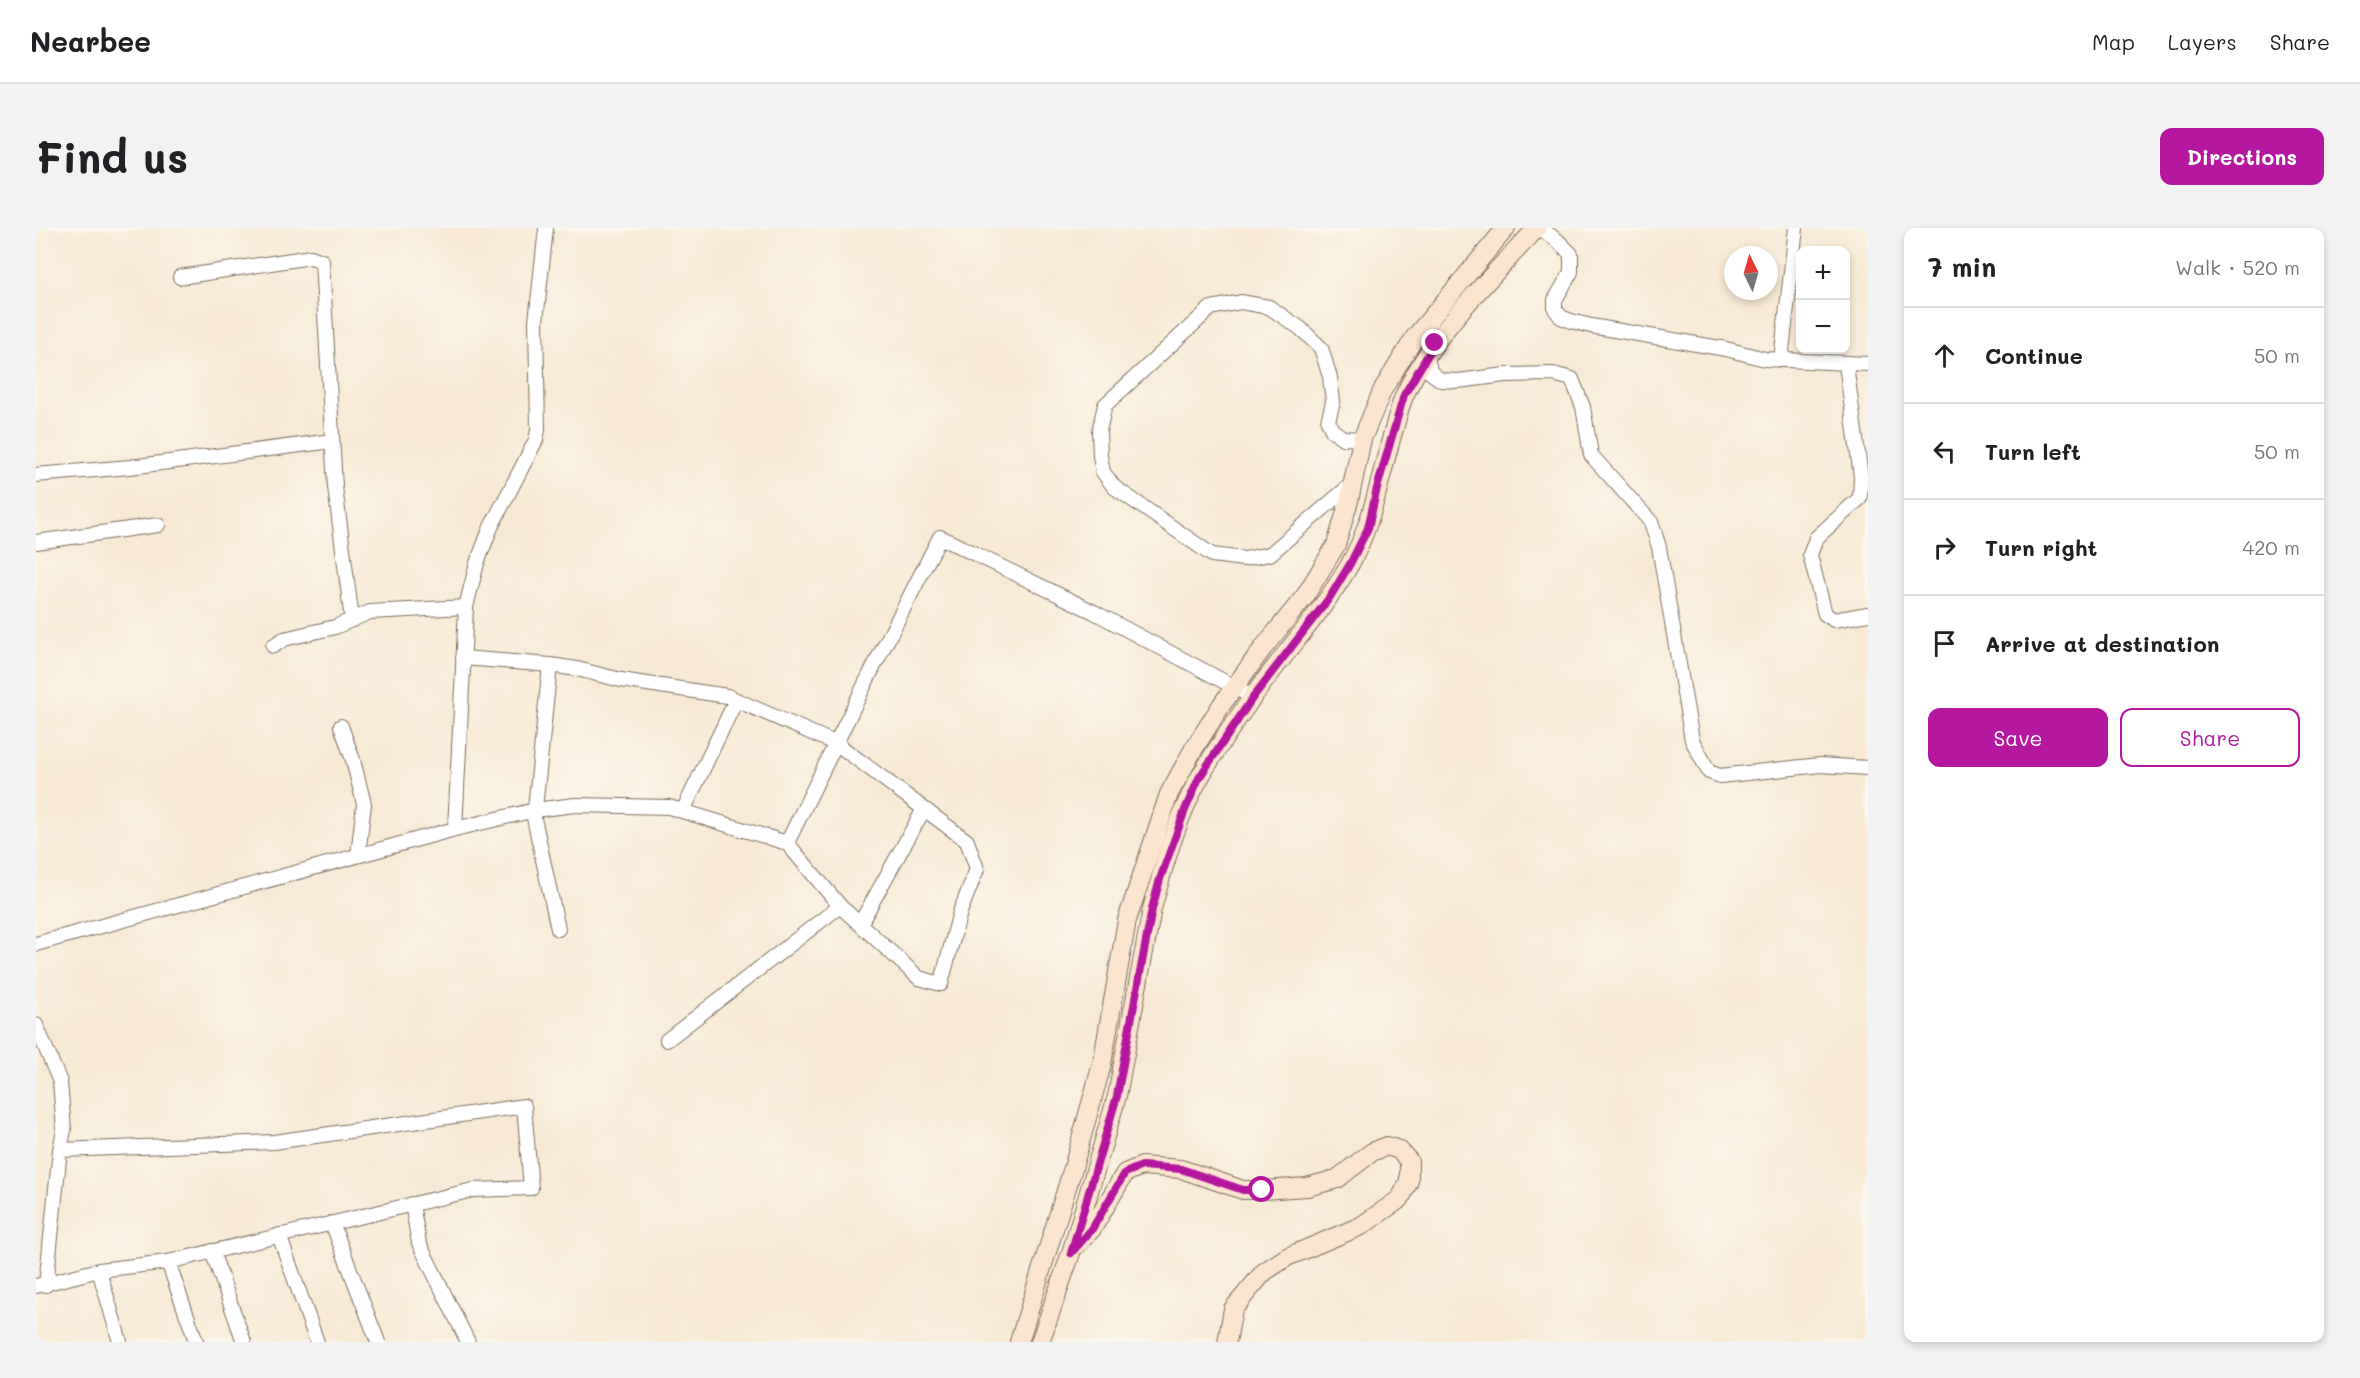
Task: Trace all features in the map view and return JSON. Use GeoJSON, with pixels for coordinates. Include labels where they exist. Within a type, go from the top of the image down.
{"type":"FeatureCollection","features":[{"type":"Feature","properties":{"kind":"main road"},"geometry":{"type":"LineString","coordinates":[[1019,1342],[1073,1168],[1102,1064],[1127,920],[1169,794],[1193,750],[1234,686],[1305,596],[1336,545],[1362,439],[1383,389],[1415,337],[1506,228]]}},
{"type":"Feature","properties":{"kind":"main road"},"geometry":{"type":"LineString","coordinates":[[1040,1342],[1071,1253],[1117,1096],[1152,909],[1160,879],[1199,778],[1253,697],[1330,597],[1350,564],[1368,528],[1404,395],[1427,356],[1457,315],[1539,228]]}},
{"type":"Feature","properties":{"kind":"main road"},"geometry":{"type":"LineString","coordinates":[[1071,1253],[1092,1229],[1125,1173],[1142,1166],[1181,1169],[1243,1190],[1262,1190],[1307,1187],[1336,1179],[1372,1152],[1387,1146],[1399,1150],[1409,1161],[1409,1181],[1400,1199],[1361,1226],[1287,1257],[1264,1272],[1233,1309],[1227,1342]]}},
{"type":"Feature","properties":{"kind":"main road"},"geometry":{"type":"LineString","coordinates":[[1073,1168],[1095,1176]]}},
{"type":"Feature","properties":{"kind":"street"},"geometry":{"type":"LineString","coordinates":[[455,829],[466,607],[477,563],[487,537],[536,440],[538,430],[536,321],[546,228]]}},
{"type":"Feature","properties":{"kind":"street"},"geometry":{"type":"LineString","coordinates":[[1539,228],[1558,241],[1571,254],[1571,272],[1555,300],[1555,309],[1561,317],[1591,326],[1781,360],[1868,364]]}},
{"type":"Feature","properties":{"kind":"street"},"geometry":{"type":"LineString","coordinates":[[1781,360],[1796,228]]}},
{"type":"Feature","properties":{"kind":"street"},"geometry":{"type":"LineString","coordinates":[[180,277],[311,257],[322,261],[334,487],[352,620]]}},
{"type":"Feature","properties":{"kind":"street"},"geometry":{"type":"LineString","coordinates":[[1353,483],[1270,554],[1244,559],[1212,555],[1114,488],[1103,472],[1099,431],[1105,405],[1211,308],[1241,302],[1269,308],[1300,328],[1321,348],[1330,377],[1332,402],[1328,421],[1332,429],[1343,438],[1362,439]]}},
{"type":"Feature","properties":{"kind":"street"},"geometry":{"type":"LineString","coordinates":[[1427,356],[1430,372],[1441,380],[1458,381],[1505,375],[1553,374],[1572,379],[1583,407],[1591,455],[1651,522],[1659,547],[1692,740],[1708,772],[1720,776],[1820,765],[1868,768]]}},
{"type":"Feature","properties":{"kind":"street"},"geometry":{"type":"LineString","coordinates":[[1846,364],[1864,497],[1816,538],[1810,555],[1825,614],[1834,620],[1868,614]]}},
{"type":"Feature","properties":{"kind":"street"},"geometry":{"type":"LineString","coordinates":[[36,475],[130,467],[332,441]]}},
{"type":"Feature","properties":{"kind":"street"},"geometry":{"type":"LineString","coordinates":[[36,542],[159,525]]}},
{"type":"Feature","properties":{"kind":"street"},"geometry":{"type":"LineString","coordinates":[[787,843],[940,537],[1094,612],[1253,697]]}},
{"type":"Feature","properties":{"kind":"street"},"geometry":{"type":"LineString","coordinates":[[273,646],[284,639],[335,627],[370,612],[466,607]]}},
{"type":"Feature","properties":{"kind":"street"},"geometry":{"type":"LineString","coordinates":[[36,944],[358,855],[535,810],[575,805],[669,807],[787,843],[840,906],[919,978],[941,984],[960,912],[977,869],[967,841],[837,744],[727,696],[621,680],[550,665],[463,658]]}},
{"type":"Feature","properties":{"kind":"street"},"geometry":{"type":"LineString","coordinates":[[550,665],[534,818],[558,929]]}},
{"type":"Feature","properties":{"kind":"street"},"geometry":{"type":"LineString","coordinates":[[683,811],[736,700]]}},
{"type":"Feature","properties":{"kind":"street"},"geometry":{"type":"LineString","coordinates":[[341,726],[353,760],[364,804],[358,855]]}},
{"type":"Feature","properties":{"kind":"street"},"geometry":{"type":"LineString","coordinates":[[860,924],[924,809]]}},
{"type":"Feature","properties":{"kind":"street"},"geometry":{"type":"LineString","coordinates":[[667,1040],[840,906]]}},
{"type":"Feature","properties":{"kind":"street"},"geometry":{"type":"LineString","coordinates":[[36,1025],[60,1082],[64,1130],[60,1150],[41,1286],[99,1270],[168,1262],[473,1190],[531,1188],[524,1106],[274,1142],[60,1150]]}},
{"type":"Feature","properties":{"kind":"street"},"geometry":{"type":"LineString","coordinates":[[412,1204],[419,1243],[468,1342]]}},
{"type":"Feature","properties":{"kind":"street"},"geometry":{"type":"LineString","coordinates":[[332,1222],[378,1342]]}},
{"type":"Feature","properties":{"kind":"street"},"geometry":{"type":"LineString","coordinates":[[279,1235],[317,1342]]}},
{"type":"Feature","properties":{"kind":"street"},"geometry":{"type":"LineString","coordinates":[[212,1251],[244,1342]]}},
{"type":"Feature","properties":{"kind":"street"},"geometry":{"type":"LineString","coordinates":[[168,1262],[196,1341]]}},
{"type":"Feature","properties":{"kind":"street"},"geometry":{"type":"LineString","coordinates":[[99,1270],[120,1342]]}},
{"type":"Feature","properties":{"kind":"route"},"geometry":{"type":"LineString","coordinates":[[1262,1190],[1243,1190],[1181,1169],[1142,1166],[1125,1173],[1092,1229],[1071,1253],[1117,1096],[1152,909],[1160,879],[1185,810],[1199,778],[1253,697],[1330,597],[1350,564],[1368,528],[1404,395],[1435,343]]}}]}
